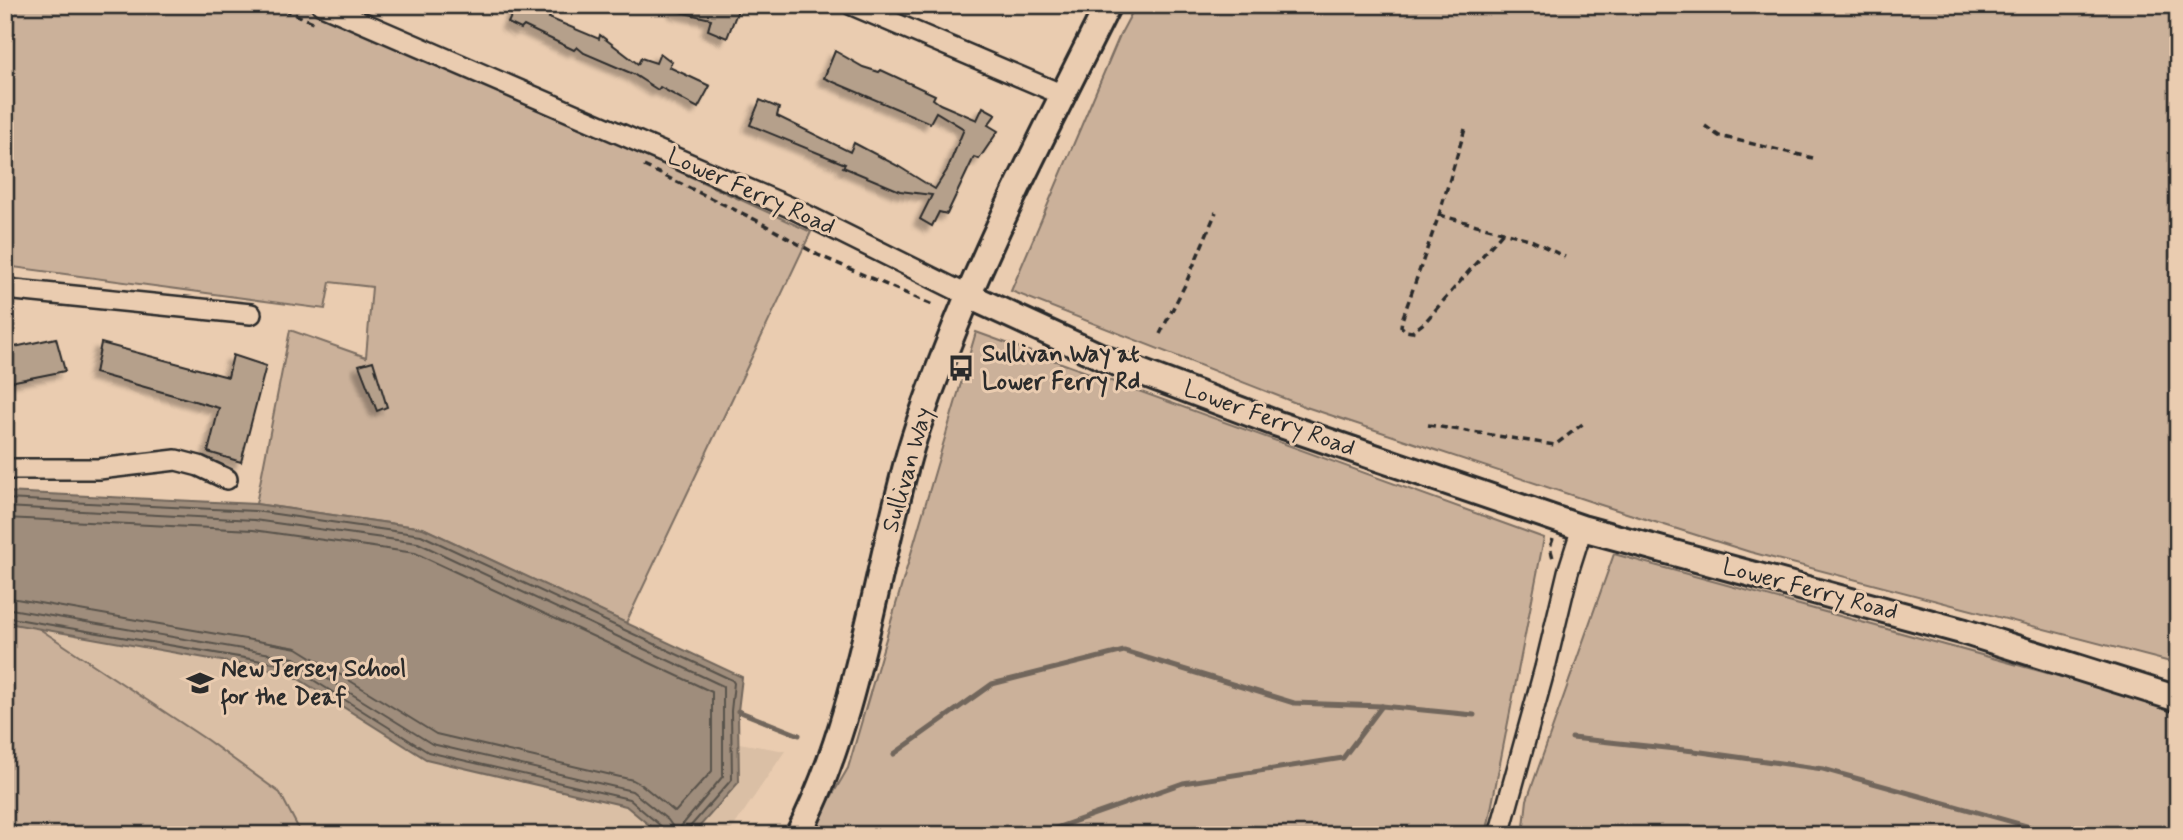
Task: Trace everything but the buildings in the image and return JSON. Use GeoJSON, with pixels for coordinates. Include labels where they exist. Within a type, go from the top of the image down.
{"type":"FeatureCollection","features":[{"type":"Feature","properties":{"kind":"main road","name":"Sullivan Way"},"geometry":{"type":"LineString","coordinates":[[798,835],[845,715],[909,453],[967,295],[1108,5]]}},
{"type":"Feature","properties":{"kind":"main road","name":"Lower Ferry Road"},"geometry":{"type":"LineString","coordinates":[[967,295],[1106,359],[1238,409],[1582,528],[1965,632],[2178,699]]}},
{"type":"Feature","properties":{"kind":"street","name":"Lower Ferry Road"},"geometry":{"type":"LineString","coordinates":[[322,5],[794,209],[967,295]]}},
{"type":"Feature","properties":{"kind":"street"},"geometry":{"type":"LineString","coordinates":[[852,5],[1063,95]]}},
{"type":"Feature","properties":{"kind":"street"},"geometry":{"type":"LineString","coordinates":[[5,289],[251,314]]}},
{"type":"Feature","properties":{"kind":"street"},"geometry":{"type":"LineString","coordinates":[[5,469],[99,469],[176,460],[199,466],[227,479]]}},
{"type":"Feature","properties":{"kind":"street"},"geometry":{"type":"LineString","coordinates":[[1499,835],[1582,528]]}},
{"type":"Feature","properties":{"kind":"path"},"geometry":{"type":"LineString","coordinates":[[273,5],[321,25]]}},
{"type":"Feature","properties":{"kind":"path"},"geometry":{"type":"LineString","coordinates":[[1705,126],[1719,136],[1814,158]]}},
{"type":"Feature","properties":{"kind":"path"},"geometry":{"type":"LineString","coordinates":[[1465,129],[1439,215],[1402,320],[1401,326],[1405,331],[1412,332],[1425,322],[1503,232]]}},
{"type":"Feature","properties":{"kind":"path"},"geometry":{"type":"LineString","coordinates":[[636,162],[756,220],[818,255],[935,306]]}},
{"type":"Feature","properties":{"kind":"path"},"geometry":{"type":"LineString","coordinates":[[1160,334],[1186,284],[1216,212]]}},
{"type":"Feature","properties":{"kind":"path"},"geometry":{"type":"LineString","coordinates":[[1439,215],[1530,239],[1565,257]]}},
{"type":"Feature","properties":{"kind":"path"},"geometry":{"type":"LineString","coordinates":[[1428,425],[1555,445],[1584,423]]}},
{"type":"Feature","properties":{"kind":"shaded area"},"geometry":{"type":"Polygon","coordinates":[[[5,5],[315,5],[811,232],[626,623],[423,528],[256,504],[290,330],[366,357],[372,287],[330,282],[325,309],[5,266],[5,5]]]}},
{"type":"Feature","properties":{"kind":"shaded area"},"geometry":{"type":"Polygon","coordinates":[[[1136,5],[2178,5],[2178,664],[1750,552],[1601,505],[1306,407],[1011,291],[1120,35],[1136,5]]]}},
{"type":"Feature","properties":{"kind":"shaded area"},"geometry":{"type":"Polygon","coordinates":[[[976,332],[1544,538],[1486,835],[809,835],[848,768],[976,332]]]}},
{"type":"Feature","properties":{"kind":"shaded area"},"geometry":{"type":"Polygon","coordinates":[[[1614,554],[2178,709],[2178,835],[1523,835],[1527,800],[1614,554]]]}},
{"type":"Feature","properties":{"kind":"shaded area"},"geometry":{"type":"Polygon","coordinates":[[[5,606],[207,740],[280,793],[302,835],[5,835],[5,606]]]}},
{"type":"Feature","properties":{"kind":"shaded area","name":"New Jersey School for the Deaf"},"geometry":{"type":"Polygon","coordinates":[[[5,615],[785,751],[728,835],[5,835],[5,615]]]}},
{"type":"Feature","properties":{"kind":"water"},"geometry":{"type":"Polygon","coordinates":[[[5,492],[256,504],[423,528],[742,677],[738,711],[739,782],[692,835],[661,835],[626,806],[426,759],[289,673],[7,623],[5,492]]]}},
{"type":"Feature","properties":{"kind":"waterway"},"geometry":{"type":"LineString","coordinates":[[894,754],[992,684],[1124,651],[1294,703],[1382,706],[1474,715]]}},
{"type":"Feature","properties":{"kind":"waterway"},"geometry":{"type":"LineString","coordinates":[[1036,835],[1183,783],[1343,758],[1382,706]]}},
{"type":"Feature","properties":{"kind":"waterway"},"geometry":{"type":"LineString","coordinates":[[738,711],[799,735]]}},
{"type":"Feature","properties":{"kind":"waterway"},"geometry":{"type":"LineString","coordinates":[[1572,738],[1823,769],[2059,835]]}},
{"type":"Feature","properties":{"kind":"place","name":"Sullivan Way at Lower Ferry Rd"},"geometry":{"type":"Point","coordinates":[961,368]}},
{"type":"Feature","properties":{"kind":"place","name":"New Jersey School for the Deaf"},"geometry":{"type":"Point","coordinates":[200,683]}}]}
